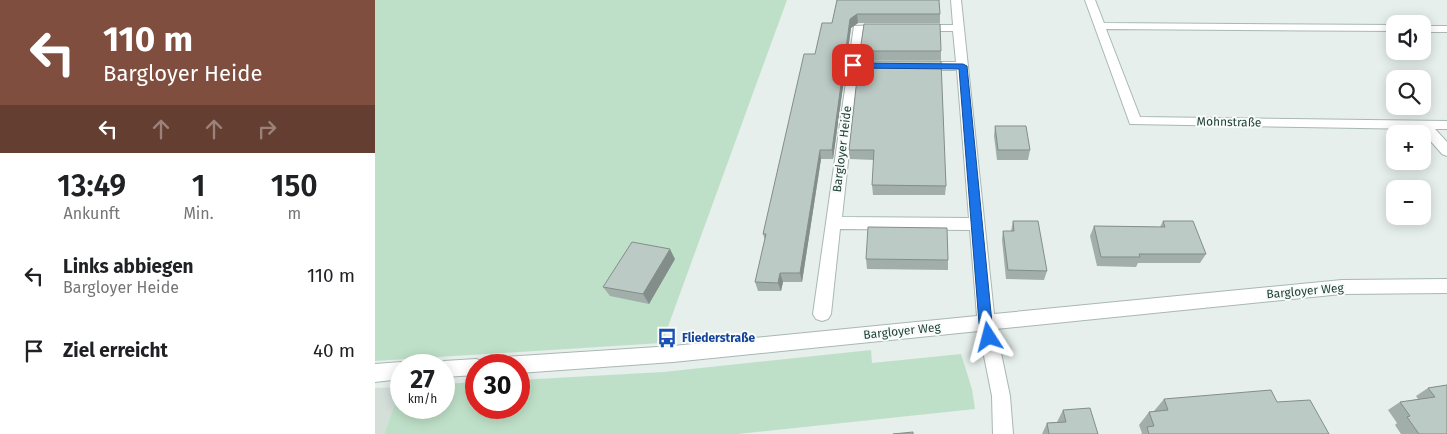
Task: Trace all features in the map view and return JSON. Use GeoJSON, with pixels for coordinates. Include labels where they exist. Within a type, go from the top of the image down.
{"type":"FeatureCollection","features":[{"type":"Feature","properties":{"kind":"street"},"geometry":{"type":"LineString","coordinates":[[956,0],[986,323],[1001,396],[1003,434]]}},
{"type":"Feature","properties":{"kind":"street","name":"Mohnstraße"},"geometry":{"type":"LineString","coordinates":[[1090,0],[1135,121],[1424,125]]}},
{"type":"Feature","properties":{"kind":"street"},"geometry":{"type":"LineString","coordinates":[[1100,26],[1386,28]]}},
{"type":"Feature","properties":{"kind":"street","name":"Bargloyer Heide"},"geometry":{"type":"LineString","coordinates":[[821,314],[858,28],[958,28]]}},
{"type":"Feature","properties":{"kind":"street"},"geometry":{"type":"LineString","coordinates":[[1431,29],[1447,29]]}},
{"type":"Feature","properties":{"kind":"street"},"geometry":{"type":"LineString","coordinates":[[853,65],[963,66]]}},
{"type":"Feature","properties":{"kind":"street","name":"Mohnstraße"},"geometry":{"type":"LineString","coordinates":[[1431,125],[1447,125]]}},
{"type":"Feature","properties":{"kind":"street"},"geometry":{"type":"LineString","coordinates":[[1431,133],[1447,151]]}},
{"type":"Feature","properties":{"kind":"street"},"geometry":{"type":"LineString","coordinates":[[833,223],[977,224]]}},
{"type":"Feature","properties":{"kind":"street","name":"Bargloyer Weg"},"geometry":{"type":"LineString","coordinates":[[530,363],[673,354],[1342,287],[1447,286]]}},
{"type":"Feature","properties":{"kind":"street"},"geometry":{"type":"LineString","coordinates":[[375,373],[390,372]]}},
{"type":"Feature","properties":{"kind":"shaded area"},"geometry":{"type":"Polygon","coordinates":[[[390,387],[390,417],[384,434],[375,434],[375,388],[390,387]]]}},
{"type":"Feature","properties":{"kind":"green space"},"geometry":{"type":"Polygon","coordinates":[[[375,0],[787,0],[662,343],[455,356],[455,354],[390,354],[390,360],[375,361],[375,0]]]}},
{"type":"Feature","properties":{"kind":"green space"},"geometry":{"type":"Polygon","coordinates":[[[871,350],[872,363],[961,354],[972,389],[975,409],[738,434],[384,434],[390,417],[390,419],[455,419],[455,383],[465,383],[465,419],[530,419],[530,379],[663,372],[871,350]]]}},
{"type":"Feature","properties":{"kind":"building"},"geometry":{"type":"Polygon","coordinates":[[[837,0],[939,0],[940,14],[857,14],[850,19],[832,150],[820,150],[800,273],[780,273],[778,283],[755,282],[766,234],[763,234],[804,54],[815,54],[822,23],[832,23],[837,0]]]}},
{"type":"Feature","properties":{"kind":"building"},"geometry":{"type":"Polygon","coordinates":[[[864,24],[940,24],[941,51],[860,51],[864,24]]]}},
{"type":"Feature","properties":{"kind":"building"},"geometry":{"type":"Polygon","coordinates":[[[859,61],[941,61],[946,186],[872,185],[874,150],[849,150],[859,61]]]}},
{"type":"Feature","properties":{"kind":"building"},"geometry":{"type":"Polygon","coordinates":[[[995,126],[1026,126],[1030,150],[998,150],[995,126]]]}},
{"type":"Feature","properties":{"kind":"building"},"geometry":{"type":"Polygon","coordinates":[[[1013,221],[1038,221],[1047,271],[1008,270],[1003,231],[1014,231],[1013,221]]]}},
{"type":"Feature","properties":{"kind":"building"},"geometry":{"type":"Polygon","coordinates":[[[1163,221],[1193,221],[1206,254],[1139,254],[1140,257],[1101,257],[1094,226],[1165,227],[1163,221]]]}},
{"type":"Feature","properties":{"kind":"building"},"geometry":{"type":"Polygon","coordinates":[[[868,227],[947,228],[948,260],[866,259],[868,227]]]}},
{"type":"Feature","properties":{"kind":"building"},"geometry":{"type":"Polygon","coordinates":[[[632,242],[670,249],[643,294],[603,287],[632,242]]]}},
{"type":"Feature","properties":{"kind":"building"},"geometry":{"type":"Polygon","coordinates":[[[1447,385],[1447,434],[1419,434],[1407,417],[1410,416],[1400,402],[1435,397],[1428,388],[1447,385]]]}},
{"type":"Feature","properties":{"kind":"building"},"geometry":{"type":"Polygon","coordinates":[[[1271,390],[1277,402],[1310,400],[1329,434],[1149,434],[1147,427],[1154,426],[1149,412],[1168,410],[1164,399],[1271,390]]]}},
{"type":"Feature","properties":{"kind":"building"},"geometry":{"type":"Polygon","coordinates":[[[1090,408],[1098,434],[1049,434],[1047,423],[1066,422],[1063,410],[1090,408]]]}},
{"type":"Feature","properties":{"kind":"building"},"geometry":{"type":"Polygon","coordinates":[[[913,432],[913,434],[893,434],[913,432]]]}},
{"type":"Feature","properties":{"kind":"place","name":"Fliederstraße"},"geometry":{"type":"Point","coordinates":[667,338]}},
{"type":"Feature","properties":{"kind":"route"},"geometry":{"type":"LineString","coordinates":[[853,65],[963,66],[986,323],[989,337]]}}]}
